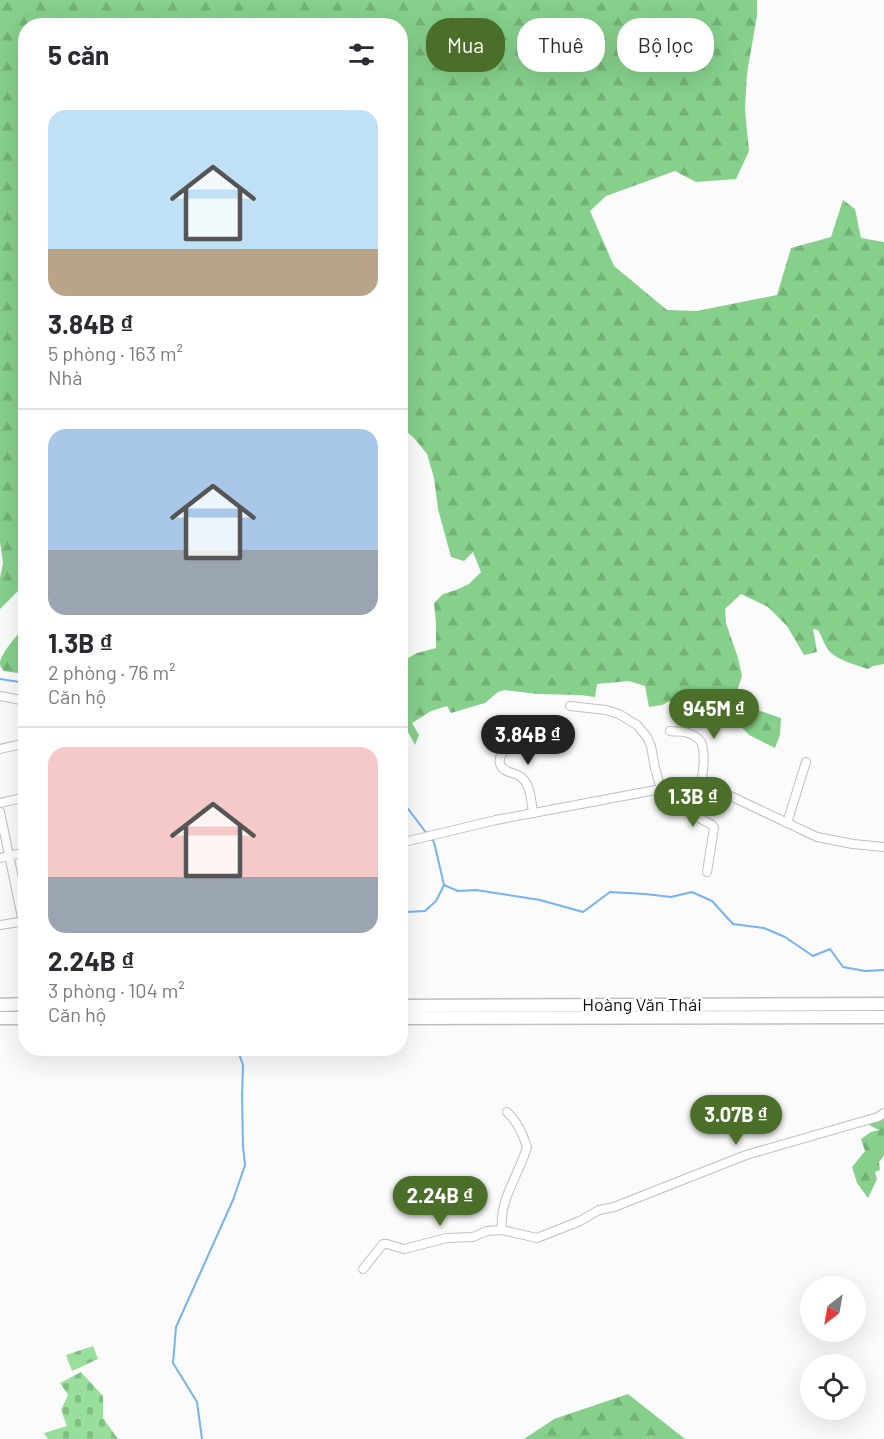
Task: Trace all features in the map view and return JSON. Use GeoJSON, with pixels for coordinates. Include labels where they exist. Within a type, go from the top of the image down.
{"type":"FeatureCollection","features":[{"type":"Feature","properties":{"kind":"main road"},"geometry":{"type":"LineString","coordinates":[[0,1005],[18,1004]]}},
{"type":"Feature","properties":{"kind":"main road","name":"Hoàng Văn Thái"},"geometry":{"type":"LineString","coordinates":[[408,1006],[884,1004]]}},
{"type":"Feature","properties":{"kind":"main road","name":"Hoàng Văn Thái"},"geometry":{"type":"LineString","coordinates":[[408,1018],[884,1017]]}},
{"type":"Feature","properties":{"kind":"main road"},"geometry":{"type":"LineString","coordinates":[[0,1018],[18,1018]]}},
{"type":"Feature","properties":{"kind":"street"},"geometry":{"type":"LineString","coordinates":[[0,696],[18,699]]}},
{"type":"Feature","properties":{"kind":"street"},"geometry":{"type":"LineString","coordinates":[[570,706],[606,710],[619,714],[636,725],[647,737],[651,746],[661,789]]}},
{"type":"Feature","properties":{"kind":"street"},"geometry":{"type":"LineString","coordinates":[[670,731],[682,731],[701,742],[703,787],[699,814],[701,819],[714,828],[706,872]]}},
{"type":"Feature","properties":{"kind":"street"},"geometry":{"type":"LineString","coordinates":[[533,813],[528,785],[519,775],[507,772],[501,765],[500,758],[509,746],[528,736],[545,738]]}},
{"type":"Feature","properties":{"kind":"street"},"geometry":{"type":"LineString","coordinates":[[0,749],[18,745]]}},
{"type":"Feature","properties":{"kind":"street"},"geometry":{"type":"LineString","coordinates":[[787,824],[806,762]]}},
{"type":"Feature","properties":{"kind":"street"},"geometry":{"type":"LineString","coordinates":[[408,841],[496,820],[661,789],[689,786],[722,792],[818,837],[884,847]]}},
{"type":"Feature","properties":{"kind":"street"},"geometry":{"type":"LineString","coordinates":[[0,803],[18,799]]}},
{"type":"Feature","properties":{"kind":"street"},"geometry":{"type":"LineString","coordinates":[[0,812],[18,895]]}},
{"type":"Feature","properties":{"kind":"street"},"geometry":{"type":"LineString","coordinates":[[0,858],[18,854]]}},
{"type":"Feature","properties":{"kind":"street"},"geometry":{"type":"LineString","coordinates":[[0,925],[18,922]]}},
{"type":"Feature","properties":{"kind":"street"},"geometry":{"type":"LineString","coordinates":[[502,1230],[501,1219],[506,1199],[528,1147],[521,1130],[507,1112]]}},
{"type":"Feature","properties":{"kind":"street"},"geometry":{"type":"LineString","coordinates":[[363,1269],[383,1244],[404,1249],[447,1238],[473,1237],[487,1231],[502,1230],[537,1238],[580,1221],[599,1210],[614,1207],[746,1155],[878,1117],[884,1113]]}},
{"type":"Feature","properties":{"kind":"green space"},"geometry":{"type":"Polygon","coordinates":[[[0,0],[757,0],[757,16],[747,73],[745,110],[749,151],[736,179],[696,182],[675,171],[606,196],[590,211],[614,266],[667,310],[697,311],[777,295],[791,248],[831,237],[843,200],[855,209],[861,238],[884,242],[884,664],[868,669],[839,658],[827,648],[818,630],[813,629],[817,652],[804,655],[787,626],[768,607],[741,594],[725,609],[726,623],[742,676],[736,694],[752,708],[781,718],[780,735],[775,748],[749,735],[725,710],[670,701],[649,707],[645,686],[629,681],[597,684],[595,697],[505,690],[498,692],[485,703],[451,713],[447,706],[431,711],[412,723],[419,735],[415,745],[408,732],[408,658],[436,648],[434,603],[443,594],[469,584],[481,572],[473,552],[464,561],[451,557],[427,454],[408,433],[408,18],[18,18],[18,591],[0,609],[0,578],[3,563],[0,542],[0,0]]]}},
{"type":"Feature","properties":{"kind":"green space"},"geometry":{"type":"Polygon","coordinates":[[[18,634],[18,673],[4,671],[0,665],[1,658],[18,634]]]}},
{"type":"Feature","properties":{"kind":"green space"},"geometry":{"type":"Polygon","coordinates":[[[884,1111],[884,1155],[879,1162],[880,1170],[875,1172],[877,1179],[868,1198],[857,1183],[852,1167],[865,1151],[861,1139],[879,1130],[865,1123],[884,1111]]]}},
{"type":"Feature","properties":{"kind":"green space"},"geometry":{"type":"Polygon","coordinates":[[[93,1346],[98,1359],[72,1371],[66,1355],[93,1346]]]}},
{"type":"Feature","properties":{"kind":"green space"},"geometry":{"type":"Polygon","coordinates":[[[81,1372],[103,1396],[103,1418],[118,1439],[48,1439],[44,1433],[67,1426],[61,1410],[68,1395],[60,1383],[81,1372]]]}},
{"type":"Feature","properties":{"kind":"green space"},"geometry":{"type":"Polygon","coordinates":[[[628,1394],[685,1439],[524,1439],[554,1419],[628,1394]]]}},
{"type":"Feature","properties":{"kind":"waterway"},"geometry":{"type":"LineString","coordinates":[[0,679],[18,682]]}},
{"type":"Feature","properties":{"kind":"waterway"},"geometry":{"type":"LineString","coordinates":[[408,809],[427,834]]}},
{"type":"Feature","properties":{"kind":"waterway"},"geometry":{"type":"LineString","coordinates":[[408,912],[425,911],[436,901],[444,885],[434,842],[431,839]]}},
{"type":"Feature","properties":{"kind":"waterway"},"geometry":{"type":"LineString","coordinates":[[444,885],[458,891],[476,890],[540,900],[583,912],[610,892],[671,897],[692,892],[712,901],[733,924],[764,928],[785,937],[813,956],[830,949],[843,967],[865,971],[884,970]]}},
{"type":"Feature","properties":{"kind":"waterway"},"geometry":{"type":"LineString","coordinates":[[202,1439],[197,1402],[173,1363],[176,1327],[233,1200],[245,1165],[243,1065],[240,1056]]}}]}
